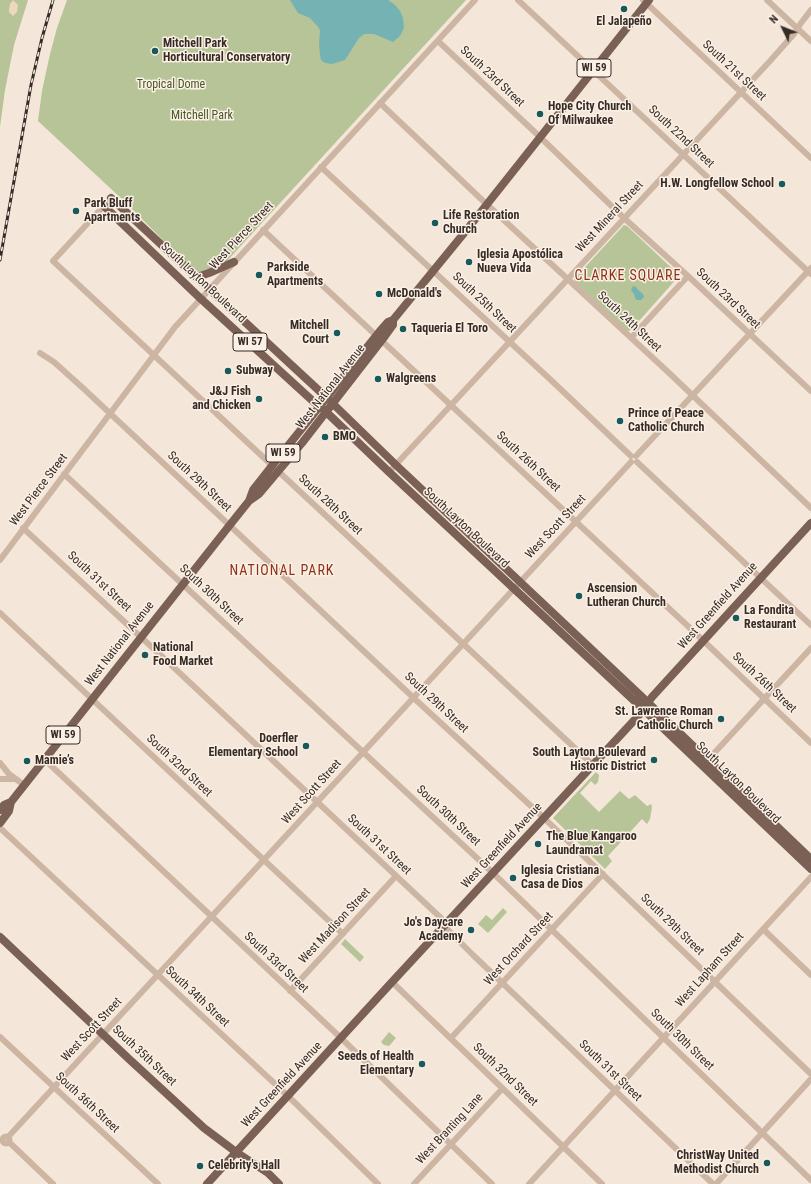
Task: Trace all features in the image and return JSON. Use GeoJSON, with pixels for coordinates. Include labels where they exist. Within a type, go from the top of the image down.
{"type":"FeatureCollection","features":[{"type":"Feature","properties":{"kind":"main road","name":"West National Avenue"},"geometry":{"type":"LineString","coordinates":[[0,823],[9,811],[11,802],[249,501],[253,490],[275,469],[316,412],[323,410],[379,338],[393,325],[393,320],[540,137],[646,1]]}},
{"type":"Feature","properties":{"kind":"main road","name":"South Layton Boulevard"},"geometry":{"type":"LineString","coordinates":[[111,198],[330,401],[520,582],[705,763],[811,870]]}},
{"type":"Feature","properties":{"kind":"main road","name":"South Layton Boulevard"},"geometry":{"type":"LineString","coordinates":[[104,206],[200,298],[262,353],[514,589],[646,706]]}},
{"type":"Feature","properties":{"kind":"main road"},"geometry":{"type":"LineString","coordinates":[[196,276],[209,273],[234,262]]}},
{"type":"Feature","properties":{"kind":"main road"},"geometry":{"type":"LineString","coordinates":[[262,353],[271,357],[282,367],[285,367],[289,363]]}},
{"type":"Feature","properties":{"kind":"main road","name":"West Greenfield Avenue"},"geometry":{"type":"LineString","coordinates":[[207,1184],[593,765],[703,641],[811,523]]}},
{"type":"Feature","properties":{"kind":"main road","name":"South Layton Boulevard"},"geometry":{"type":"LineString","coordinates":[[705,763],[811,859]]}},
{"type":"Feature","properties":{"kind":"main road","name":"West National Avenue"},"geometry":{"type":"LineString","coordinates":[[0,810],[4,805],[11,802]]}},
{"type":"Feature","properties":{"kind":"main road","name":"South 35th Street"},"geometry":{"type":"LineString","coordinates":[[0,937],[204,1128],[268,1174],[279,1184]]}},
{"type":"Feature","properties":{"kind":"street","name":"West Pierce Street"},"geometry":{"type":"LineString","coordinates":[[0,560],[175,327],[474,0]]}},
{"type":"Feature","properties":{"kind":"street","name":"South 22nd Street"},"geometry":{"type":"LineString","coordinates":[[518,0],[810,271]]}},
{"type":"Feature","properties":{"kind":"street"},"geometry":{"type":"LineString","coordinates":[[767,0],[811,41]]}},
{"type":"Feature","properties":{"kind":"street","name":"South 21st Street"},"geometry":{"type":"LineString","coordinates":[[646,1],[811,158]]}},
{"type":"Feature","properties":{"kind":"street","name":"West Mineral Street"},"geometry":{"type":"LineString","coordinates":[[389,472],[741,93],[790,39],[811,10]]}},
{"type":"Feature","properties":{"kind":"street","name":"South 23rd Street"},"geometry":{"type":"LineString","coordinates":[[438,41],[624,218],[811,391]]}},
{"type":"Feature","properties":{"kind":"street","name":"South 24th Street"},"geometry":{"type":"LineString","coordinates":[[380,103],[811,508]]}},
{"type":"Feature","properties":{"kind":"street","name":"South 25th Street"},"geometry":{"type":"LineString","coordinates":[[321,167],[553,382],[811,625]]}},
{"type":"Feature","properties":{"kind":"street"},"geometry":{"type":"LineString","coordinates":[[104,206],[111,198]]}},
{"type":"Feature","properties":{"kind":"street","name":"South 28th Street"},"geometry":{"type":"LineString","coordinates":[[104,206],[53,261],[593,765]]}},
{"type":"Feature","properties":{"kind":"street","name":"South 26th Street"},"geometry":{"type":"LineString","coordinates":[[263,230],[811,743]]}},
{"type":"Feature","properties":{"kind":"street","name":"West Scott Street"},"geometry":{"type":"LineString","coordinates":[[4,1140],[264,861],[462,644],[749,334],[810,271]]}},
{"type":"Feature","properties":{"kind":"street"},"geometry":{"type":"LineString","coordinates":[[631,338],[688,276]]}},
{"type":"Feature","properties":{"kind":"street","name":"South 29th Street"},"geometry":{"type":"LineString","coordinates":[[40,353],[54,362],[544,818],[811,1074]]}},
{"type":"Feature","properties":{"kind":"street","name":"South 30th Street"},"geometry":{"type":"LineString","coordinates":[[64,474],[493,873],[811,1180]]}},
{"type":"Feature","properties":{"kind":"street","name":"South 31st Street"},"geometry":{"type":"LineString","coordinates":[[24,528],[396,876],[440,918],[449,931],[502,983],[712,1184]]}},
{"type":"Feature","properties":{"kind":"street","name":"South 32nd Street"},"geometry":{"type":"LineString","coordinates":[[0,613],[343,934]]}},
{"type":"Feature","properties":{"kind":"street"},"geometry":{"type":"LineString","coordinates":[[705,763],[811,648]]}},
{"type":"Feature","properties":{"kind":"street","name":"South 33rd Street"},"geometry":{"type":"LineString","coordinates":[[44,759],[341,1038],[492,1184]]}},
{"type":"Feature","properties":{"kind":"street"},"geometry":{"type":"LineString","coordinates":[[0,763],[4,769],[24,785]]}},
{"type":"Feature","properties":{"kind":"street"},"geometry":{"type":"LineString","coordinates":[[0,779],[16,779]]}},
{"type":"Feature","properties":{"kind":"street","name":"South 34th Street"},"geometry":{"type":"LineString","coordinates":[[0,828],[288,1096],[378,1184]]}},
{"type":"Feature","properties":{"kind":"street","name":"West Orchard Street"},"geometry":{"type":"LineString","coordinates":[[451,1038],[603,874]]}},
{"type":"Feature","properties":{"kind":"street","name":"West Madison Street"},"geometry":{"type":"LineString","coordinates":[[290,991],[396,876]]}},
{"type":"Feature","properties":{"kind":"street","name":"West Lapham Street"},"geometry":{"type":"LineString","coordinates":[[529,1184],[811,877]]}},
{"type":"Feature","properties":{"kind":"street"},"geometry":{"type":"LineString","coordinates":[[763,929],[811,975]]}},
{"type":"Feature","properties":{"kind":"street","name":"South 32nd Street"},"geometry":{"type":"LineString","coordinates":[[392,982],[602,1184]]}},
{"type":"Feature","properties":{"kind":"street","name":"South 36th Street"},"geometry":{"type":"LineString","coordinates":[[0,1037],[158,1184]]}},
{"type":"Feature","properties":{"kind":"street"},"geometry":{"type":"LineString","coordinates":[[716,1184],[811,1079]]}},
{"type":"Feature","properties":{"kind":"street","name":"West Branting Lane"},"geometry":{"type":"LineString","coordinates":[[414,1184],[502,1089]]}},
{"type":"Feature","properties":{"kind":"street"},"geometry":{"type":"LineString","coordinates":[[4,1140],[53,1184]]}},
{"type":"Feature","properties":{"kind":"green space"},"geometry":{"type":"Polygon","coordinates":[[[0,0],[28,0],[14,45],[5,90],[0,127],[0,0]]]}},
{"type":"Feature","properties":{"kind":"green space","name":"Mitchell Park"},"geometry":{"type":"Polygon","coordinates":[[[67,0],[466,0],[227,261],[201,274],[196,273],[123,200],[38,121],[42,91],[50,54],[67,0]]]}},
{"type":"Feature","properties":{"kind":"green space"},"geometry":{"type":"Polygon","coordinates":[[[624,225],[627,226],[679,276],[631,330],[628,331],[575,282],[574,279],[624,225]]]}},
{"type":"Feature","properties":{"kind":"green space"},"geometry":{"type":"Polygon","coordinates":[[[596,772],[599,775],[598,782],[595,785],[591,781],[580,793],[599,812],[620,791],[629,799],[635,795],[647,806],[651,804],[652,807],[650,819],[647,824],[642,819],[608,856],[612,861],[605,869],[553,818],[596,772]]]}},
{"type":"Feature","properties":{"kind":"green space"},"geometry":{"type":"Polygon","coordinates":[[[503,908],[507,912],[488,933],[478,924],[486,915],[492,920],[503,908]]]}},
{"type":"Feature","properties":{"kind":"green space"},"geometry":{"type":"Polygon","coordinates":[[[345,939],[364,957],[360,962],[341,944],[345,939]]]}},
{"type":"Feature","properties":{"kind":"green space"},"geometry":{"type":"Polygon","coordinates":[[[389,1032],[396,1038],[389,1046],[384,1045],[381,1042],[389,1032]]]}},
{"type":"Feature","properties":{"kind":"shaded area"},"geometry":{"type":"Polygon","coordinates":[[[13,0],[18,5],[17,12],[13,16],[9,12],[9,9],[13,0]]]}},
{"type":"Feature","properties":{"kind":"water"},"geometry":{"type":"Polygon","coordinates":[[[290,0],[388,0],[400,11],[403,18],[404,28],[400,36],[393,42],[374,34],[364,34],[359,38],[345,60],[332,64],[325,63],[321,60],[320,55],[319,28],[310,18],[298,13],[290,0]]]}},
{"type":"Feature","properties":{"kind":"water"},"geometry":{"type":"Polygon","coordinates":[[[633,286],[643,294],[644,297],[641,300],[637,300],[635,298],[631,290],[633,286]]]}},
{"type":"Feature","properties":{"kind":"railway"},"geometry":{"type":"LineString","coordinates":[[0,260],[31,85],[53,0]]}},
{"type":"Feature","properties":{"kind":"place","name":"El Jalapeño"},"geometry":{"type":"Point","coordinates":[624,9]}},
{"type":"Feature","properties":{"kind":"place","name":"Mitchell Park Horticultural Conservatory"},"geometry":{"type":"Point","coordinates":[155,51]}},
{"type":"Feature","properties":{"kind":"place","name":"Hope City Church Of Milwaukee"},"geometry":{"type":"Point","coordinates":[540,114]}},
{"type":"Feature","properties":{"kind":"place","name":"H.W. Longfellow School"},"geometry":{"type":"Point","coordinates":[782,184]}},
{"type":"Feature","properties":{"kind":"place","name":"Park Bluff Apartments"},"geometry":{"type":"Point","coordinates":[76,211]}},
{"type":"Feature","properties":{"kind":"place","name":"Life Restoration Church"},"geometry":{"type":"Point","coordinates":[435,223]}},
{"type":"Feature","properties":{"kind":"place","name":"Iglesia Apostólica Nueva Vida"},"geometry":{"type":"Point","coordinates":[469,262]}},
{"type":"Feature","properties":{"kind":"place","name":"Parkside Apartments"},"geometry":{"type":"Point","coordinates":[259,275]}},
{"type":"Feature","properties":{"kind":"place","name":"McDonald's"},"geometry":{"type":"Point","coordinates":[379,294]}},
{"type":"Feature","properties":{"kind":"place","name":"Taqueria El Toro"},"geometry":{"type":"Point","coordinates":[403,329]}},
{"type":"Feature","properties":{"kind":"place","name":"Mitchell Court"},"geometry":{"type":"Point","coordinates":[337,333]}},
{"type":"Feature","properties":{"kind":"place","name":"Subway"},"geometry":{"type":"Point","coordinates":[228,371]}},
{"type":"Feature","properties":{"kind":"place","name":"Walgreens"},"geometry":{"type":"Point","coordinates":[378,379]}},
{"type":"Feature","properties":{"kind":"place","name":"J&J Fish and Chicken"},"geometry":{"type":"Point","coordinates":[259,399]}},
{"type":"Feature","properties":{"kind":"place","name":"Prince of Peace Catholic Church"},"geometry":{"type":"Point","coordinates":[620,421]}},
{"type":"Feature","properties":{"kind":"place","name":"BMO"},"geometry":{"type":"Point","coordinates":[325,437]}},
{"type":"Feature","properties":{"kind":"place","name":"Ascension Lutheran Church"},"geometry":{"type":"Point","coordinates":[579,596]}},
{"type":"Feature","properties":{"kind":"place","name":"La Fondita Restaurant"},"geometry":{"type":"Point","coordinates":[736,618]}},
{"type":"Feature","properties":{"kind":"place","name":"National Food Market"},"geometry":{"type":"Point","coordinates":[145,655]}},
{"type":"Feature","properties":{"kind":"place","name":"St. Lawrence Roman Catholic Church"},"geometry":{"type":"Point","coordinates":[721,719]}},
{"type":"Feature","properties":{"kind":"place","name":"Doerfler Elementary School"},"geometry":{"type":"Point","coordinates":[306,746]}},
{"type":"Feature","properties":{"kind":"place","name":"South Layton Boulevard Historic District"},"geometry":{"type":"Point","coordinates":[654,760]}},
{"type":"Feature","properties":{"kind":"place","name":"Mamie’s"},"geometry":{"type":"Point","coordinates":[27,761]}},
{"type":"Feature","properties":{"kind":"place","name":"The Blue Kangaroo Laundramat"},"geometry":{"type":"Point","coordinates":[538,844]}},
{"type":"Feature","properties":{"kind":"place","name":"Iglesia Cristiana Casa de Dios"},"geometry":{"type":"Point","coordinates":[513,878]}},
{"type":"Feature","properties":{"kind":"place","name":"Jo's Daycare Academy"},"geometry":{"type":"Point","coordinates":[471,930]}},
{"type":"Feature","properties":{"kind":"place","name":"Seeds of Health Elementary"},"geometry":{"type":"Point","coordinates":[422,1064]}},
{"type":"Feature","properties":{"kind":"place","name":"ChristWay United Methodist Church"},"geometry":{"type":"Point","coordinates":[767,1163]}},
{"type":"Feature","properties":{"kind":"place","name":"Celebrity's Hall"},"geometry":{"type":"Point","coordinates":[200,1166]}},
{"type":"Feature","properties":{"kind":"district","name":"CLARKE SQUARE"},"geometry":{"type":"Point","coordinates":[628,276]}},
{"type":"Feature","properties":{"kind":"district","name":"NATIONAL PARK"},"geometry":{"type":"Point","coordinates":[282,571]}},
{"type":"Feature","properties":{"kind":"park label","name":"Tropical Dome"},"geometry":{"type":"Point","coordinates":[171,85]}}]}
